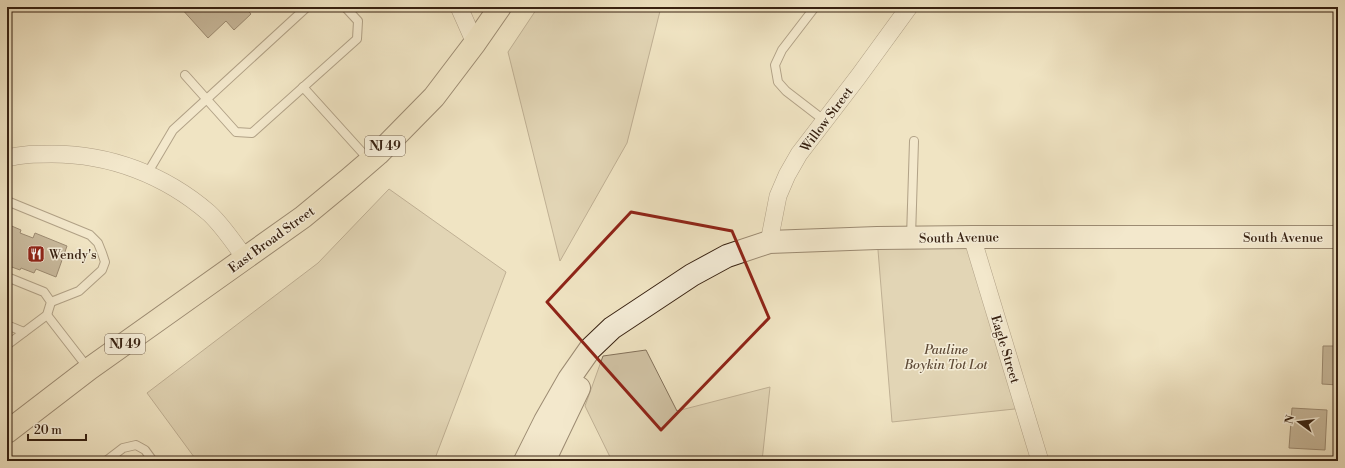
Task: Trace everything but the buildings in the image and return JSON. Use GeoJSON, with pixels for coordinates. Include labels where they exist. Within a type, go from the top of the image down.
{"type":"FeatureCollection","features":[{"type":"Feature","properties":{"kind":"highway","name":"East Broad Street"},"geometry":{"type":"LineString","coordinates":[[7,432],[89,369],[304,217],[369,161],[434,96],[475,43],[500,7]]}},
{"type":"Feature","properties":{"kind":"main road","name":"South Avenue"},"geometry":{"type":"LineString","coordinates":[[525,461],[545,421],[569,379],[590,348],[612,328],[698,272],[727,256],[769,242],[972,236],[1338,237]]}},
{"type":"Feature","properties":{"kind":"main road"},"geometry":{"type":"LineString","coordinates":[[544,461],[605,335]]}},
{"type":"Feature","properties":{"kind":"street"},"geometry":{"type":"LineString","coordinates":[[459,7],[475,43]]}},
{"type":"Feature","properties":{"kind":"street","name":"Willow Street"},"geometry":{"type":"LineString","coordinates":[[769,242],[778,196],[787,175],[799,154],[909,7]]}},
{"type":"Feature","properties":{"kind":"street"},"geometry":{"type":"LineString","coordinates":[[7,158],[23,154],[69,154],[98,158],[128,166],[180,191],[210,214],[230,237],[245,258]]}},
{"type":"Feature","properties":{"kind":"street","name":"Eagle Street"},"geometry":{"type":"LineString","coordinates":[[972,236],[1040,461]]}},
{"type":"Feature","properties":{"kind":"lane"},"geometry":{"type":"LineString","coordinates":[[147,174],[173,130],[308,7]]}},
{"type":"Feature","properties":{"kind":"lane"},"geometry":{"type":"LineString","coordinates":[[185,75],[236,132],[252,133],[357,39],[358,21],[345,7]]}},
{"type":"Feature","properties":{"kind":"lane"},"geometry":{"type":"LineString","coordinates":[[815,7],[782,50],[775,65],[778,82],[786,91],[825,121]]}},
{"type":"Feature","properties":{"kind":"lane"},"geometry":{"type":"LineString","coordinates":[[303,87],[369,161]]}},
{"type":"Feature","properties":{"kind":"lane"},"geometry":{"type":"LineString","coordinates":[[911,238],[914,141]]}},
{"type":"Feature","properties":{"kind":"lane"},"geometry":{"type":"LineString","coordinates":[[7,201],[90,235],[98,243],[105,262],[102,270],[79,292],[50,302]]}},
{"type":"Feature","properties":{"kind":"lane"},"geometry":{"type":"LineString","coordinates":[[7,277],[44,292],[50,302],[47,315],[7,345]]}},
{"type":"Feature","properties":{"kind":"lane"},"geometry":{"type":"LineString","coordinates":[[47,315],[89,369]]}},
{"type":"Feature","properties":{"kind":"lane"},"geometry":{"type":"LineString","coordinates":[[7,325],[24,332]]}},
{"type":"Feature","properties":{"kind":"lane"},"geometry":{"type":"LineString","coordinates":[[106,461],[123,448],[136,445],[145,450],[153,461]]}},
{"type":"Feature","properties":{"kind":"highlighted area"},"geometry":{"type":"Polygon","coordinates":[[[631,212],[732,231],[769,318],[661,430],[547,302],[631,212]]]}},
{"type":"Feature","properties":{"kind":"green space"},"geometry":{"type":"Polygon","coordinates":[[[538,7],[661,7],[627,143],[560,261],[508,52],[538,7]]]}},
{"type":"Feature","properties":{"kind":"green space"},"geometry":{"type":"Polygon","coordinates":[[[389,189],[506,272],[434,461],[197,461],[147,393],[318,263],[389,189]]]}},
{"type":"Feature","properties":{"kind":"green space","name":"Pauline Boykin Tot Lot"},"geometry":{"type":"Polygon","coordinates":[[[972,237],[1024,408],[892,422],[877,238],[972,237]]]}},
{"type":"Feature","properties":{"kind":"green space"},"geometry":{"type":"Polygon","coordinates":[[[646,350],[677,411],[770,387],[762,461],[612,461],[585,406],[603,356],[646,350]]]}},
{"type":"Feature","properties":{"kind":"place","name":"Wendy's"},"geometry":{"type":"Point","coordinates":[36,254]}}]}
